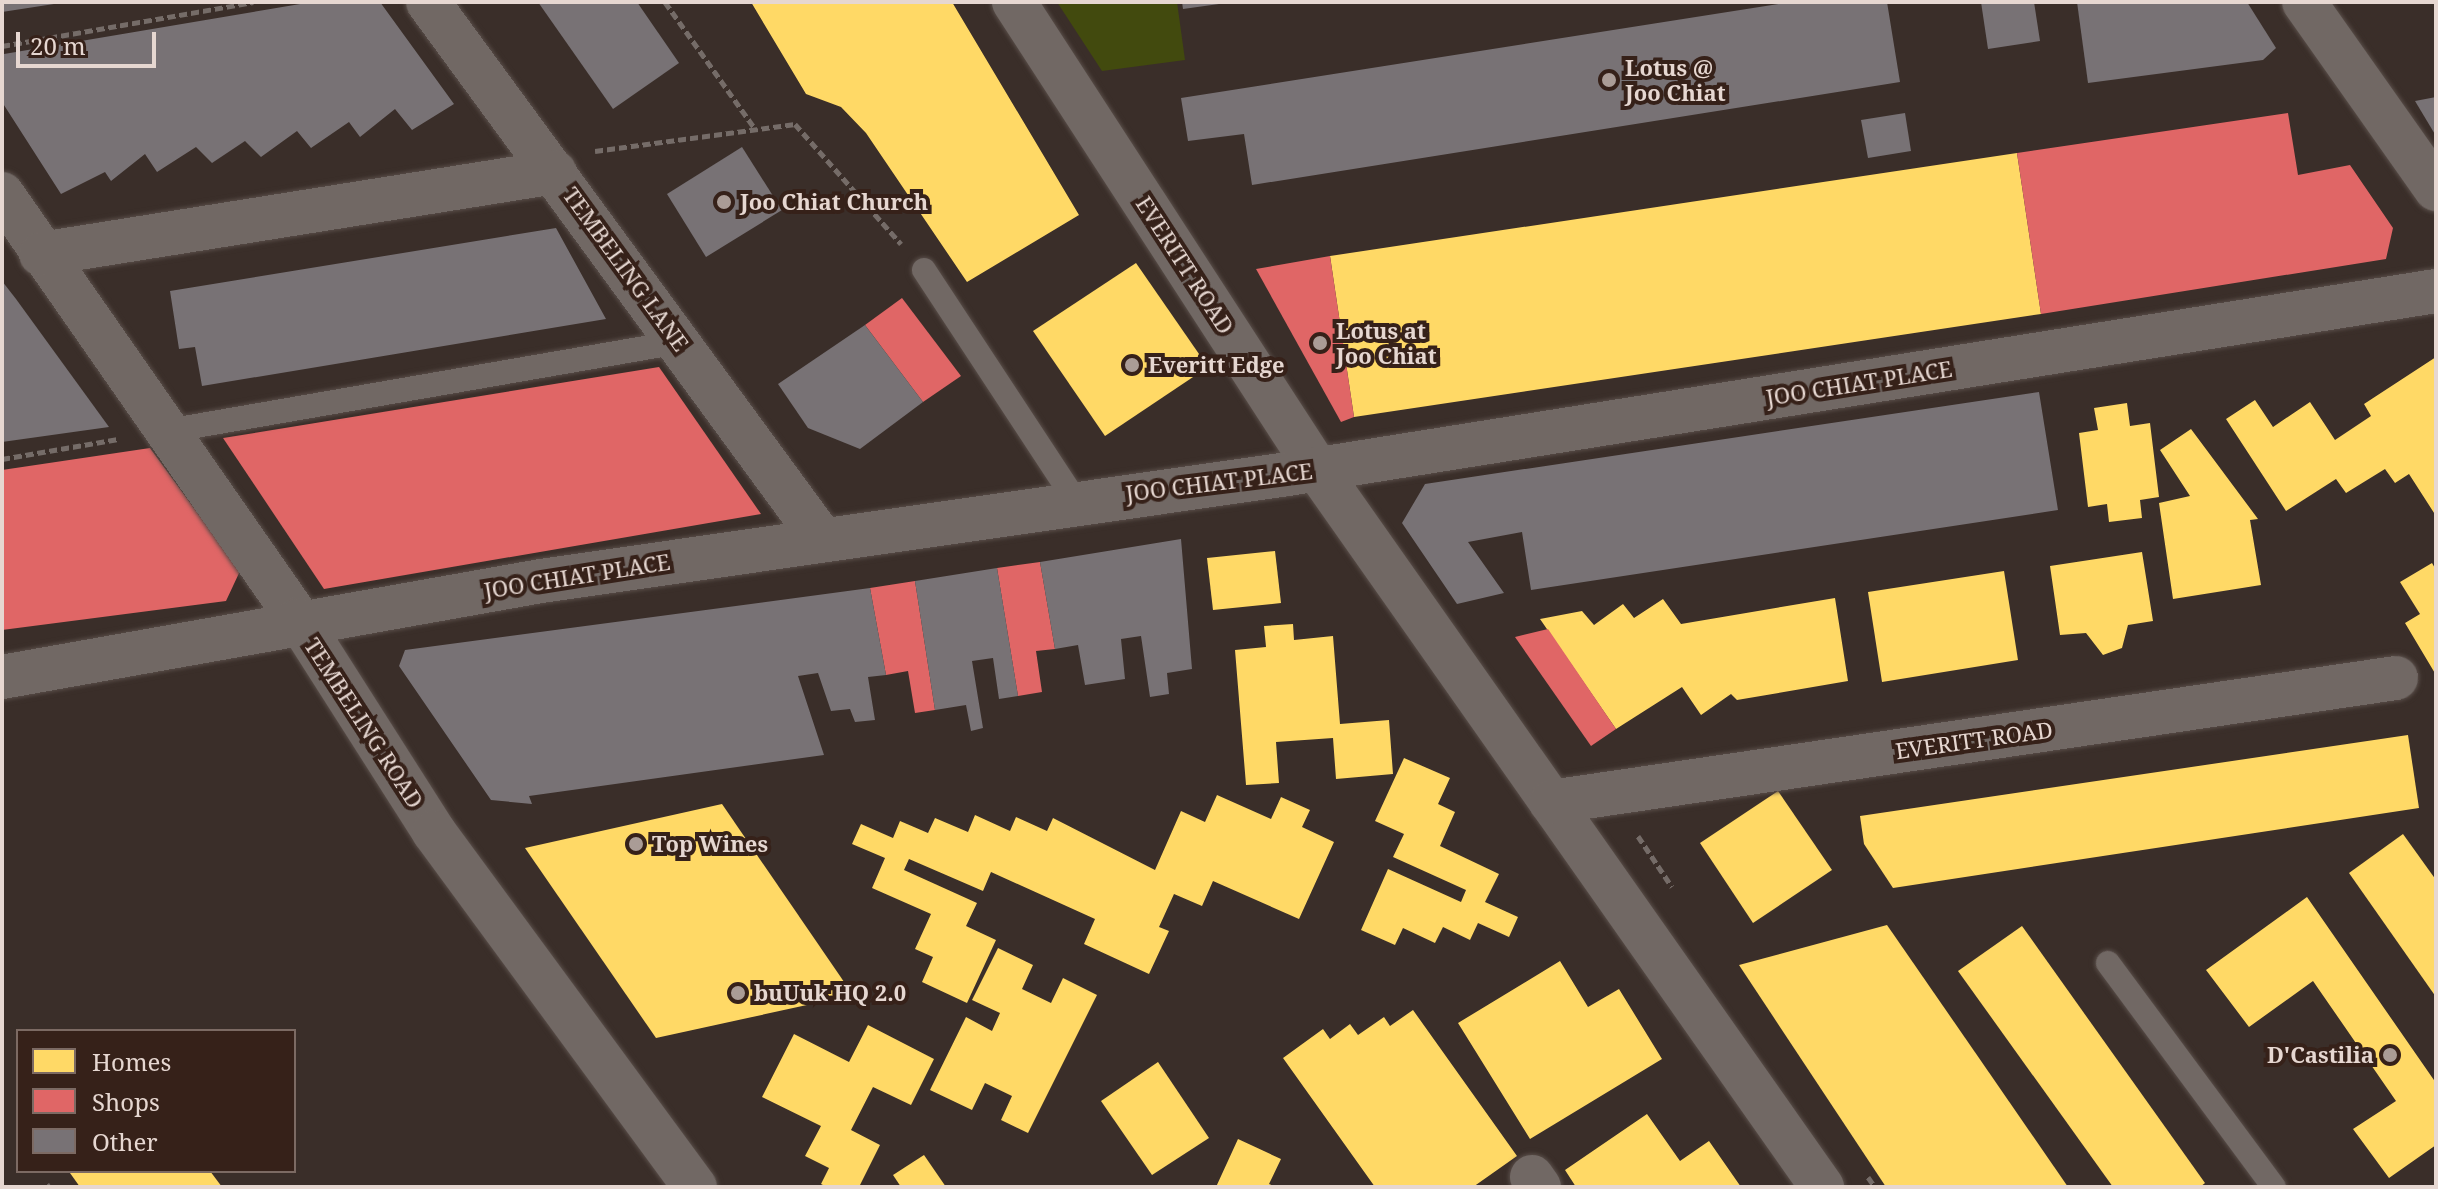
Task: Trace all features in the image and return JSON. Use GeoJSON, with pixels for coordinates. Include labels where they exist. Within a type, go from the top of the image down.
{"type":"FeatureCollection","features":[{"type":"Feature","properties":{"kind":"street","name":"TEMBELING LANE"},"geometry":{"type":"LineString","coordinates":[[428,2],[572,162],[679,342],[821,538]]}},
{"type":"Feature","properties":{"kind":"street","name":"EVERITT ROAD"},"geometry":{"type":"LineString","coordinates":[[1014,2],[1317,469],[1822,1187]]}},
{"type":"Feature","properties":{"kind":"street"},"geometry":{"type":"LineString","coordinates":[[2304,2],[2436,189]]}},
{"type":"Feature","properties":{"kind":"street"},"geometry":{"type":"LineString","coordinates":[[41,254],[572,162]]}},
{"type":"Feature","properties":{"kind":"street","name":"TEMBELING ROAD"},"geometry":{"type":"LineString","coordinates":[[5,204],[299,620],[434,832],[695,1187]]}},
{"type":"Feature","properties":{"kind":"street","name":"JOO CHIAT PLACE"},"geometry":{"type":"LineString","coordinates":[[2,677],[299,620],[1075,500],[1317,469],[2436,291]]}},
{"type":"Feature","properties":{"kind":"street","name":"EVERITT ROAD"},"geometry":{"type":"LineString","coordinates":[[1551,802],[2396,678]]}},
{"type":"Feature","properties":{"kind":"lane"},"geometry":{"type":"LineString","coordinates":[[924,270],[1075,500]]}},
{"type":"Feature","properties":{"kind":"lane"},"geometry":{"type":"LineString","coordinates":[[167,431],[679,342]]}},
{"type":"Feature","properties":{"kind":"lane"},"geometry":{"type":"LineString","coordinates":[[2108,963],[2274,1187]]}},
{"type":"Feature","properties":{"kind":"path"},"geometry":{"type":"LineString","coordinates":[[2,46],[253,2]]}},
{"type":"Feature","properties":{"kind":"path"},"geometry":{"type":"LineString","coordinates":[[665,2],[756,130]]}},
{"type":"Feature","properties":{"kind":"path"},"geometry":{"type":"LineString","coordinates":[[572,162],[795,124],[924,270]]}},
{"type":"Feature","properties":{"kind":"path"},"geometry":{"type":"LineString","coordinates":[[2,459],[167,431]]}},
{"type":"Feature","properties":{"kind":"green space"},"geometry":{"type":"Polygon","coordinates":[[[1057,2],[1177,2],[1185,60],[1102,71],[1057,2]]]}},
{"type":"Feature","properties":{"kind":"building: Homes"},"geometry":{"type":"Polygon","coordinates":[[[751,2],[952,2],[1079,215],[967,282],[866,133],[841,107],[806,94],[751,2]]]}},
{"type":"Feature","properties":{"kind":"building: Homes"},"geometry":{"type":"Polygon","coordinates":[[[2017,153],[2041,314],[1354,417],[1330,256],[2017,153]]]}},
{"type":"Feature","properties":{"kind":"building: Homes","name":"Everitt Edge"},"geometry":{"type":"Polygon","coordinates":[[[1136,263],[1208,367],[1105,436],[1033,331],[1136,263]]]}},
{"type":"Feature","properties":{"kind":"building: Homes"},"geometry":{"type":"Polygon","coordinates":[[[2436,357],[2436,516],[2409,474],[2395,483],[2385,469],[2346,493],[2336,479],[2286,511],[2226,419],[2255,400],[2273,427],[2310,402],[2335,440],[2371,416],[2364,404],[2436,357]]]}},
{"type":"Feature","properties":{"kind":"building: Homes"},"geometry":{"type":"Polygon","coordinates":[[[2127,403],[2130,426],[2150,423],[2159,497],[2140,500],[2142,518],[2109,522],[2107,504],[2088,507],[2079,433],[2098,430],[2094,408],[2127,403]]]}},
{"type":"Feature","properties":{"kind":"building: Homes"},"geometry":{"type":"Polygon","coordinates":[[[2191,429],[2258,519],[2250,520],[2261,585],[2173,599],[2159,503],[2190,496],[2160,450],[2191,429]]]}},
{"type":"Feature","properties":{"kind":"building: Homes"},"geometry":{"type":"Polygon","coordinates":[[[1275,551],[1281,603],[1213,610],[1207,558],[1275,551]]]}},
{"type":"Feature","properties":{"kind":"building: Homes"},"geometry":{"type":"Polygon","coordinates":[[[2142,552],[2153,621],[2128,625],[2122,648],[2103,655],[2086,633],[2060,635],[2050,566],[2142,552]]]}},
{"type":"Feature","properties":{"kind":"building: Homes"},"geometry":{"type":"Polygon","coordinates":[[[2432,563],[2436,570],[2436,675],[2405,623],[2420,614],[2400,582],[2432,563]]]}},
{"type":"Feature","properties":{"kind":"building: Homes"},"geometry":{"type":"Polygon","coordinates":[[[2004,571],[2018,660],[1882,682],[1868,592],[2004,571]]]}},
{"type":"Feature","properties":{"kind":"building: Homes"},"geometry":{"type":"Polygon","coordinates":[[[1835,598],[1848,681],[1737,700],[1731,694],[1701,715],[1682,687],[1616,729],[1540,619],[1582,611],[1594,625],[1623,604],[1634,618],[1663,599],[1681,624],[1835,598]]]}},
{"type":"Feature","properties":{"kind":"building: Homes"},"geometry":{"type":"Polygon","coordinates":[[[1293,624],[1294,640],[1333,636],[1340,724],[1389,720],[1393,774],[1336,779],[1333,738],[1276,742],[1279,783],[1246,785],[1235,650],[1266,647],[1264,626],[1293,624]]]}},
{"type":"Feature","properties":{"kind":"building: Homes"},"geometry":{"type":"Polygon","coordinates":[[[2408,735],[2419,808],[1893,888],[1864,844],[1860,816],[2408,735]]]}},
{"type":"Feature","properties":{"kind":"building: Homes"},"geometry":{"type":"Polygon","coordinates":[[[1404,758],[1450,778],[1438,804],[1455,812],[1440,846],[1499,874],[1485,902],[1518,917],[1509,937],[1478,923],[1470,940],[1443,927],[1435,943],[1403,928],[1395,945],[1361,930],[1388,869],[1461,902],[1466,890],[1393,857],[1404,834],[1375,821],[1404,758]]]}},
{"type":"Feature","properties":{"kind":"building: Homes"},"geometry":{"type":"Polygon","coordinates":[[[1778,791],[1832,870],[1753,923],[1700,843],[1778,791]]]}},
{"type":"Feature","properties":{"kind":"building: Homes"},"geometry":{"type":"Polygon","coordinates":[[[1217,795],[1271,819],[1281,797],[1310,810],[1302,827],[1334,842],[1299,919],[1213,881],[1202,906],[1174,894],[1159,927],[1169,931],[1149,974],[1084,944],[1095,919],[991,872],[983,891],[909,859],[904,870],[977,903],[966,926],[996,940],[967,1003],[922,982],[933,957],[915,949],[931,914],[872,888],[885,858],[852,844],[861,824],[893,838],[900,821],[928,833],[935,818],[968,832],[975,815],[1010,831],[1016,817],[1047,831],[1053,818],[1155,870],[1181,811],[1205,822],[1217,795]]]}},
{"type":"Feature","properties":{"kind":"building: Homes"},"geometry":{"type":"Polygon","coordinates":[[[722,804],[853,995],[656,1038],[525,848],[722,804]]]}},
{"type":"Feature","properties":{"kind":"building: Homes"},"geometry":{"type":"Polygon","coordinates":[[[2403,834],[2436,880],[2436,997],[2349,873],[2403,834]]]}},
{"type":"Feature","properties":{"kind":"building: Homes","name":"D'Castilia"},"geometry":{"type":"Polygon","coordinates":[[[2307,897],[2436,1083],[2436,1145],[2389,1178],[2353,1129],[2396,1101],[2313,981],[2249,1027],[2206,970],[2307,897]]]}},
{"type":"Feature","properties":{"kind":"building: Homes"},"geometry":{"type":"Polygon","coordinates":[[[1887,925],[2068,1187],[1886,1187],[1739,965],[1887,925]]]}},
{"type":"Feature","properties":{"kind":"building: Homes"},"geometry":{"type":"Polygon","coordinates":[[[2022,926],[2205,1183],[2200,1187],[2113,1187],[1958,971],[2022,926]]]}},
{"type":"Feature","properties":{"kind":"building: Homes"},"geometry":{"type":"Polygon","coordinates":[[[998,948],[1033,965],[1022,989],[1051,1003],[1063,978],[1097,995],[1028,1133],[1001,1120],[1012,1096],[985,1083],[972,1110],[930,1090],[966,1017],[992,1031],[1000,1013],[972,1000],[998,948]]]}},
{"type":"Feature","properties":{"kind":"building: Homes"},"geometry":{"type":"Polygon","coordinates":[[[1560,961],[1588,1007],[1619,989],[1662,1059],[1530,1139],[1458,1023],[1560,961]]]}},
{"type":"Feature","properties":{"kind":"building: Homes"},"geometry":{"type":"Polygon","coordinates":[[[1413,1010],[1517,1156],[1473,1187],[1375,1187],[1283,1058],[1323,1029],[1330,1039],[1350,1024],[1358,1035],[1384,1017],[1390,1026],[1413,1010]]]}},
{"type":"Feature","properties":{"kind":"building: Homes"},"geometry":{"type":"Polygon","coordinates":[[[868,1025],[934,1059],[911,1105],[873,1087],[851,1130],[880,1145],[859,1187],[827,1187],[821,1184],[829,1168],[805,1156],[821,1126],[762,1097],[794,1034],[849,1062],[868,1025]]]}},
{"type":"Feature","properties":{"kind":"building: Homes"},"geometry":{"type":"Polygon","coordinates":[[[1158,1062],[1209,1138],[1152,1175],[1101,1101],[1158,1062]]]}},
{"type":"Feature","properties":{"kind":"building: Homes"},"geometry":{"type":"Polygon","coordinates":[[[1647,1114],[1680,1161],[1709,1141],[1741,1187],[1576,1187],[1565,1170],[1647,1114]]]}},
{"type":"Feature","properties":{"kind":"building: Homes"},"geometry":{"type":"Polygon","coordinates":[[[1238,1139],[1281,1159],[1269,1184],[1276,1187],[1216,1187],[1238,1139]]]}},
{"type":"Feature","properties":{"kind":"building: Homes"},"geometry":{"type":"Polygon","coordinates":[[[924,1155],[946,1187],[901,1187],[893,1175],[924,1155]]]}},
{"type":"Feature","properties":{"kind":"building: Homes"},"geometry":{"type":"Polygon","coordinates":[[[70,1173],[212,1173],[222,1187],[80,1187],[70,1173]]]}},
{"type":"Feature","properties":{"kind":"building: Shops"},"geometry":{"type":"Polygon","coordinates":[[[2288,113],[2298,175],[2350,165],[2393,228],[2386,259],[2041,314],[2017,153],[2288,113]]]}},
{"type":"Feature","properties":{"kind":"building: Shops","name":"Lotus at Joo Chiat"},"geometry":{"type":"Polygon","coordinates":[[[1330,256],[1354,417],[1341,422],[1256,269],[1330,256]]]}},
{"type":"Feature","properties":{"kind":"building: Shops"},"geometry":{"type":"Polygon","coordinates":[[[902,298],[961,376],[923,402],[865,325],[902,298]]]}},
{"type":"Feature","properties":{"kind":"building: Shops"},"geometry":{"type":"Polygon","coordinates":[[[659,367],[761,514],[324,589],[223,438],[659,367]]]}},
{"type":"Feature","properties":{"kind":"building: Shops"},"geometry":{"type":"Polygon","coordinates":[[[150,448],[240,571],[226,601],[2,630],[2,470],[150,448]]]}},
{"type":"Feature","properties":{"kind":"building: Shops"},"geometry":{"type":"Polygon","coordinates":[[[1040,562],[1055,649],[1036,651],[1042,692],[1018,696],[997,568],[1040,562]]]}},
{"type":"Feature","properties":{"kind":"building: Shops"},"geometry":{"type":"Polygon","coordinates":[[[915,581],[935,710],[915,713],[908,671],[886,675],[870,588],[915,581]]]}},
{"type":"Feature","properties":{"kind":"building: Shops"},"geometry":{"type":"Polygon","coordinates":[[[1548,629],[1616,729],[1591,746],[1515,637],[1548,629]]]}},
{"type":"Feature","properties":{"kind":"building: Other"},"geometry":{"type":"Polygon","coordinates":[[[2,2],[54,2],[54,4],[2,12],[2,2]]]}},
{"type":"Feature","properties":{"kind":"building: Other"},"geometry":{"type":"Polygon","coordinates":[[[312,2],[380,2],[454,104],[412,130],[395,109],[360,137],[349,122],[311,148],[297,131],[261,157],[245,141],[212,163],[196,147],[157,172],[145,154],[111,181],[105,172],[61,194],[2,102],[4,54],[312,2]]]}},
{"type":"Feature","properties":{"kind":"building: Other"},"geometry":{"type":"Polygon","coordinates":[[[538,2],[637,2],[679,63],[613,109],[538,2]]]}},
{"type":"Feature","properties":{"kind":"building: Other"},"geometry":{"type":"Polygon","coordinates":[[[1182,2],[1218,2],[1219,4],[1183,9],[1182,2]]]}},
{"type":"Feature","properties":{"kind":"building: Other"},"geometry":{"type":"Polygon","coordinates":[[[1791,2],[1887,2],[1900,82],[1252,185],[1244,134],[1188,141],[1181,98],[1791,2]]]}},
{"type":"Feature","properties":{"kind":"building: Other"},"geometry":{"type":"Polygon","coordinates":[[[1981,2],[2034,2],[2040,41],[1988,49],[1981,2]]]}},
{"type":"Feature","properties":{"kind":"building: Other"},"geometry":{"type":"Polygon","coordinates":[[[2077,2],[2247,2],[2276,48],[2263,60],[2088,83],[2077,2]]]}},
{"type":"Feature","properties":{"kind":"building: Other"},"geometry":{"type":"Polygon","coordinates":[[[2436,97],[2436,136],[2415,101],[2436,97]]]}},
{"type":"Feature","properties":{"kind":"building: Other"},"geometry":{"type":"Polygon","coordinates":[[[1905,113],[1911,151],[1868,158],[1861,120],[1905,113]]]}},
{"type":"Feature","properties":{"kind":"building: Other","name":"Joo Chiat Church"},"geometry":{"type":"Polygon","coordinates":[[[742,147],[782,210],[706,257],[667,194],[742,147]]]}},
{"type":"Feature","properties":{"kind":"building: Other"},"geometry":{"type":"Polygon","coordinates":[[[556,228],[606,319],[202,386],[195,347],[179,349],[170,291],[556,228]]]}},
{"type":"Feature","properties":{"kind":"building: Other"},"geometry":{"type":"Polygon","coordinates":[[[2,281],[16,299],[109,427],[2,442],[2,281]]]}},
{"type":"Feature","properties":{"kind":"building: Other"},"geometry":{"type":"Polygon","coordinates":[[[865,325],[923,402],[860,449],[808,428],[778,384],[865,325]]]}},
{"type":"Feature","properties":{"kind":"building: Other"},"geometry":{"type":"Polygon","coordinates":[[[2039,392],[2058,510],[1531,590],[1522,532],[1468,542],[1504,593],[1457,604],[1402,523],[1425,484],[2039,392]]]}},
{"type":"Feature","properties":{"kind":"building: Other"},"geometry":{"type":"Polygon","coordinates":[[[1181,539],[1192,669],[1167,673],[1169,694],[1150,697],[1141,636],[1121,639],[1125,679],[1085,685],[1078,645],[1055,649],[1040,562],[1181,539]]]}},
{"type":"Feature","properties":{"kind":"building: Other"},"geometry":{"type":"Polygon","coordinates":[[[997,568],[1018,696],[999,699],[993,658],[972,661],[983,728],[971,731],[966,705],[935,710],[915,581],[997,568]]]}},
{"type":"Feature","properties":{"kind":"building: Other"},"geometry":{"type":"Polygon","coordinates":[[[870,588],[886,675],[868,677],[875,720],[855,722],[850,709],[831,711],[818,673],[798,676],[824,755],[529,796],[532,804],[491,800],[399,666],[405,650],[870,588]]]}},
{"type":"Feature","properties":{"kind":"place","name":"Lotus @ Joo Chiat"},"geometry":{"type":"Point","coordinates":[1609,80]}},
{"type":"Feature","properties":{"kind":"place","name":"Joo Chiat Church"},"geometry":{"type":"Point","coordinates":[724,202]}},
{"type":"Feature","properties":{"kind":"place","name":"Lotus at Joo Chiat"},"geometry":{"type":"Point","coordinates":[1320,343]}},
{"type":"Feature","properties":{"kind":"place","name":"Everitt Edge"},"geometry":{"type":"Point","coordinates":[1132,365]}},
{"type":"Feature","properties":{"kind":"place","name":"Top Wines"},"geometry":{"type":"Point","coordinates":[636,844]}},
{"type":"Feature","properties":{"kind":"place","name":"buUuk HQ 2.0"},"geometry":{"type":"Point","coordinates":[738,993]}},
{"type":"Feature","properties":{"kind":"place","name":"D'Castilia"},"geometry":{"type":"Point","coordinates":[2390,1055]}}]}
